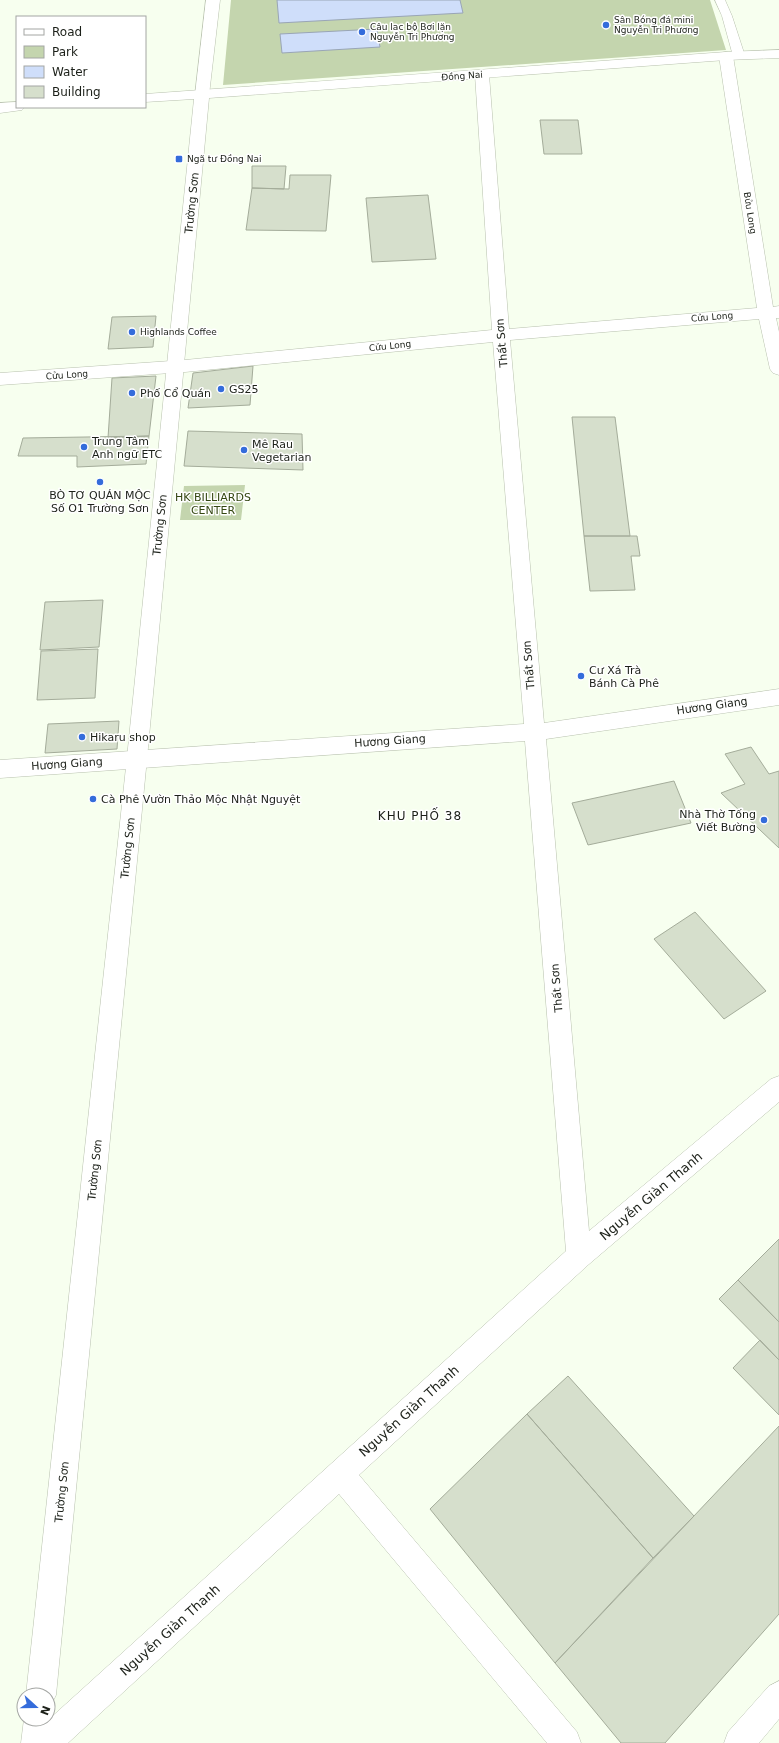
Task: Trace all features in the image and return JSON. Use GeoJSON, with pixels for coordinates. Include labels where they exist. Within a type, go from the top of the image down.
{"type":"FeatureCollection","features":[{"type":"Feature","properties":{"kind":"street","name":"Trường Sơn"},"geometry":{"type":"LineString","coordinates":[[42,1687],[137,758],[202,95],[213,0]]}},
{"type":"Feature","properties":{"kind":"street","name":"Đồng Nai"},"geometry":{"type":"LineString","coordinates":[[146,98],[779,54]]}},
{"type":"Feature","properties":{"kind":"street","name":"Bửu Long"},"geometry":{"type":"LineString","coordinates":[[733,56],[772,312],[779,369]]}},
{"type":"Feature","properties":{"kind":"street","name":"Thất Sơn"},"geometry":{"type":"LineString","coordinates":[[482,74],[501,336],[580,1256]]}},
{"type":"Feature","properties":{"kind":"street"},"geometry":{"type":"LineString","coordinates":[[0,108],[16,107]]}},
{"type":"Feature","properties":{"kind":"street","name":"Cửu Long"},"geometry":{"type":"LineString","coordinates":[[0,379],[176,367],[772,312]]}},
{"type":"Feature","properties":{"kind":"street","name":"Hương Giang"},"geometry":{"type":"LineString","coordinates":[[0,769],[137,758],[535,732],[779,697]]}},
{"type":"Feature","properties":{"kind":"street","name":"Nguyễn Giàn Thanh"},"geometry":{"type":"LineString","coordinates":[[46,1743],[580,1256],[775,1098]]}},
{"type":"Feature","properties":{"kind":"street"},"geometry":{"type":"LineString","coordinates":[[340,1474],[566,1743]]}},
{"type":"Feature","properties":{"kind":"street"},"geometry":{"type":"LineString","coordinates":[[739,1743],[779,1696]]}},
{"type":"Feature","properties":{"kind":"street"},"geometry":{"type":"LineString","coordinates":[[36,1743],[38,1727]]}},
{"type":"Feature","properties":{"kind":"lane"},"geometry":{"type":"LineString","coordinates":[[720,0],[727,16],[733,56]]}},
{"type":"Feature","properties":{"kind":"green space","name":"Câu lạc bộ Bơi lặn Nguyễn Tri Phương"},"geometry":{"type":"Polygon","coordinates":[[[231,0],[710,0],[726,50],[223,85],[231,0]]]}},
{"type":"Feature","properties":{"kind":"green space","name":"HK BILLIARDS CENTER"},"geometry":{"type":"Polygon","coordinates":[[[245,485],[241,520],[180,520],[184,486],[245,485]]]}},
{"type":"Feature","properties":{"kind":"water"},"geometry":{"type":"Polygon","coordinates":[[[277,0],[460,0],[463,13],[279,23],[277,0]]]}},
{"type":"Feature","properties":{"kind":"water"},"geometry":{"type":"Polygon","coordinates":[[[377,29],[380,47],[282,53],[280,34],[377,29]]]}},
{"type":"Feature","properties":{"kind":"building"},"geometry":{"type":"Polygon","coordinates":[[[540,120],[578,120],[582,154],[544,154],[540,120]]]}},
{"type":"Feature","properties":{"kind":"building"},"geometry":{"type":"Polygon","coordinates":[[[252,166],[286,166],[284,189],[252,188],[252,166]]]}},
{"type":"Feature","properties":{"kind":"building"},"geometry":{"type":"Polygon","coordinates":[[[290,175],[331,175],[326,231],[246,230],[252,188],[289,189],[290,175]]]}},
{"type":"Feature","properties":{"kind":"building"},"geometry":{"type":"Polygon","coordinates":[[[428,195],[436,259],[372,262],[366,198],[428,195]]]}},
{"type":"Feature","properties":{"kind":"building","name":"Highlands Coffee"},"geometry":{"type":"Polygon","coordinates":[[[156,316],[153,347],[108,349],[112,317],[156,316]]]}},
{"type":"Feature","properties":{"kind":"building","name":"GS25"},"geometry":{"type":"Polygon","coordinates":[[[253,366],[250,405],[188,408],[193,373],[253,366]]]}},
{"type":"Feature","properties":{"kind":"building","name":"Phố Cổ Quán"},"geometry":{"type":"Polygon","coordinates":[[[156,376],[149,436],[108,438],[112,378],[156,376]]]}},
{"type":"Feature","properties":{"kind":"building"},"geometry":{"type":"Polygon","coordinates":[[[572,417],[615,417],[630,536],[584,536],[572,417]]]}},
{"type":"Feature","properties":{"kind":"building","name":"Mê Rau Vegetarian"},"geometry":{"type":"Polygon","coordinates":[[[188,431],[302,434],[303,470],[184,466],[188,431]]]}},
{"type":"Feature","properties":{"kind":"building","name":"Trung Tâm Anh ngữ ETC"},"geometry":{"type":"Polygon","coordinates":[[[149,436],[146,464],[77,467],[77,456],[18,456],[23,438],[149,436]]]}},
{"type":"Feature","properties":{"kind":"building"},"geometry":{"type":"Polygon","coordinates":[[[584,536],[637,536],[640,556],[631,556],[635,590],[590,591],[584,536]]]}},
{"type":"Feature","properties":{"kind":"building"},"geometry":{"type":"Polygon","coordinates":[[[103,600],[99,647],[40,650],[45,602],[103,600]]]}},
{"type":"Feature","properties":{"kind":"building"},"geometry":{"type":"Polygon","coordinates":[[[98,649],[95,698],[37,700],[41,651],[98,649]]]}},
{"type":"Feature","properties":{"kind":"building","name":"Hikaru shop"},"geometry":{"type":"Polygon","coordinates":[[[119,721],[117,749],[45,753],[48,724],[119,721]]]}},
{"type":"Feature","properties":{"kind":"building","name":"Nhà Thờ Tống Viết Bường"},"geometry":{"type":"Polygon","coordinates":[[[751,747],[769,774],[779,771],[779,848],[721,793],[745,784],[725,754],[751,747]]]}},
{"type":"Feature","properties":{"kind":"building"},"geometry":{"type":"Polygon","coordinates":[[[674,781],[691,823],[588,845],[572,803],[674,781]]]}},
{"type":"Feature","properties":{"kind":"building"},"geometry":{"type":"Polygon","coordinates":[[[695,912],[766,991],[724,1019],[654,939],[695,912]]]}},
{"type":"Feature","properties":{"kind":"building"},"geometry":{"type":"Polygon","coordinates":[[[779,1239],[779,1322],[738,1280],[779,1239]]]}},
{"type":"Feature","properties":{"kind":"building"},"geometry":{"type":"Polygon","coordinates":[[[738,1280],[779,1322],[779,1360],[719,1299],[738,1280]]]}},
{"type":"Feature","properties":{"kind":"building"},"geometry":{"type":"Polygon","coordinates":[[[760,1340],[779,1360],[779,1415],[733,1368],[760,1340]]]}},
{"type":"Feature","properties":{"kind":"building"},"geometry":{"type":"Polygon","coordinates":[[[568,1376],[694,1516],[653,1558],[527,1414],[568,1376]]]}},
{"type":"Feature","properties":{"kind":"building"},"geometry":{"type":"Polygon","coordinates":[[[527,1414],[653,1558],[555,1663],[430,1509],[527,1414]]]}},
{"type":"Feature","properties":{"kind":"building"},"geometry":{"type":"Polygon","coordinates":[[[779,1426],[779,1614],[665,1743],[621,1743],[555,1663],[779,1426]]]}},
{"type":"Feature","properties":{"kind":"place","name":"Sân Bóng đá mini Nguyễn Tri Phương"},"geometry":{"type":"Point","coordinates":[606,25]}},
{"type":"Feature","properties":{"kind":"place","name":"Câu lạc bộ Bơi lặn Nguyễn Tri Phương"},"geometry":{"type":"Point","coordinates":[362,32]}},
{"type":"Feature","properties":{"kind":"place","name":"Ngã tư Đồng Nai"},"geometry":{"type":"Point","coordinates":[179,159]}},
{"type":"Feature","properties":{"kind":"place","name":"Highlands Coffee"},"geometry":{"type":"Point","coordinates":[132,332]}},
{"type":"Feature","properties":{"kind":"place","name":"GS25"},"geometry":{"type":"Point","coordinates":[221,389]}},
{"type":"Feature","properties":{"kind":"place","name":"Phố Cổ Quán"},"geometry":{"type":"Point","coordinates":[132,393]}},
{"type":"Feature","properties":{"kind":"place","name":"Trung Tâm Anh ngữ ETC"},"geometry":{"type":"Point","coordinates":[84,447]}},
{"type":"Feature","properties":{"kind":"place","name":"Mê Rau Vegetarian"},"geometry":{"type":"Point","coordinates":[244,450]}},
{"type":"Feature","properties":{"kind":"place","name":"BÒ TƠ QUÁN MỘC Số O1 Trường Sơn"},"geometry":{"type":"Point","coordinates":[100,482]}},
{"type":"Feature","properties":{"kind":"place","name":"Cư Xá Trà Bánh Cà Phê"},"geometry":{"type":"Point","coordinates":[581,676]}},
{"type":"Feature","properties":{"kind":"place","name":"Hikaru shop"},"geometry":{"type":"Point","coordinates":[82,737]}},
{"type":"Feature","properties":{"kind":"place","name":"Cà Phê Vườn Thảo Mộc Nhật Nguyệt"},"geometry":{"type":"Point","coordinates":[93,799]}},
{"type":"Feature","properties":{"kind":"place","name":"Nhà Thờ Tống Viết Bường"},"geometry":{"type":"Point","coordinates":[764,820]}},
{"type":"Feature","properties":{"kind":"district","name":"KHU PHỐ 38"},"geometry":{"type":"Point","coordinates":[420,816]}}]}
